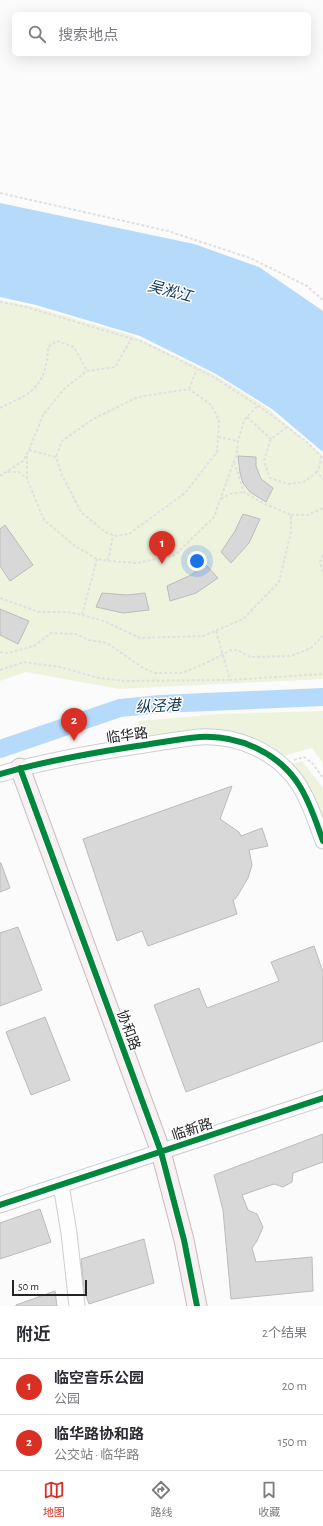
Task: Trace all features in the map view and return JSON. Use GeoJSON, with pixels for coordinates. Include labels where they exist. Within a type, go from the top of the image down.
{"type":"FeatureCollection","features":[{"type":"Feature","properties":{"kind":"main road","name":"协和路"},"geometry":{"type":"LineString","coordinates":[[20,768],[161,1152],[184,1240],[198,1306]]}},
{"type":"Feature","properties":{"kind":"street","name":"临华路"},"geometry":{"type":"LineString","coordinates":[[0,774],[20,768],[101,751],[192,738],[212,737],[234,740],[261,750],[280,764],[299,785],[310,805],[323,841]]}},
{"type":"Feature","properties":{"kind":"street","name":"临新路"},"geometry":{"type":"LineString","coordinates":[[0,1205],[323,1098]]}},
{"type":"Feature","properties":{"kind":"street"},"geometry":{"type":"LineString","coordinates":[[61,1185],[69,1233],[77,1306]]}},
{"type":"Feature","properties":{"kind":"path"},"geometry":{"type":"LineString","coordinates":[[0,193],[168,231],[250,258],[307,286],[323,300]]}},
{"type":"Feature","properties":{"kind":"path"},"geometry":{"type":"LineString","coordinates":[[0,302],[26,307],[132,338],[212,376],[258,405],[307,442],[322,457],[320,466],[316,472],[304,482],[288,484],[270,478],[264,461],[271,440],[287,427]]}},
{"type":"Feature","properties":{"kind":"path"},"geometry":{"type":"LineString","coordinates":[[0,476],[23,461],[29,450],[42,415],[65,388],[87,371],[115,367],[132,338]]}},
{"type":"Feature","properties":{"kind":"path"},"geometry":{"type":"LineString","coordinates":[[0,408],[30,392],[41,379],[46,367],[48,361],[48,347],[58,341],[74,347],[87,371]]}},
{"type":"Feature","properties":{"kind":"path"},"geometry":{"type":"LineString","coordinates":[[189,390],[197,369]]}},
{"type":"Feature","properties":{"kind":"path"},"geometry":{"type":"LineString","coordinates":[[189,390],[211,405],[219,420],[218,437],[217,452],[186,493],[129,534],[116,536],[105,532],[81,512],[62,475],[56,457],[62,441],[93,419],[138,397],[189,390]]}},
{"type":"Feature","properties":{"kind":"path"},"geometry":{"type":"LineString","coordinates":[[27,454],[27,479],[44,520],[74,546],[97,559],[108,561],[137,563],[175,555],[214,517],[237,453],[238,441],[244,420],[258,405]]}},
{"type":"Feature","properties":{"kind":"path"},"geometry":{"type":"LineString","coordinates":[[247,417],[271,440]]}},
{"type":"Feature","properties":{"kind":"path"},"geometry":{"type":"LineString","coordinates":[[218,437],[238,441]]}},
{"type":"Feature","properties":{"kind":"path"},"geometry":{"type":"LineString","coordinates":[[29,450],[56,457]]}},
{"type":"Feature","properties":{"kind":"path"},"geometry":{"type":"LineString","coordinates":[[234,462],[244,492]]}},
{"type":"Feature","properties":{"kind":"path"},"geometry":{"type":"LineString","coordinates":[[7,472],[19,472],[27,479]]}},
{"type":"Feature","properties":{"kind":"path"},"geometry":{"type":"LineString","coordinates":[[316,472],[323,478]]}},
{"type":"Feature","properties":{"kind":"path"},"geometry":{"type":"LineString","coordinates":[[220,499],[230,494],[244,492],[261,502],[291,515],[308,515],[323,508]]}},
{"type":"Feature","properties":{"kind":"path"},"geometry":{"type":"LineString","coordinates":[[0,598],[38,612],[67,612],[104,621],[140,638],[203,636],[242,619],[278,582],[291,532],[291,515]]}},
{"type":"Feature","properties":{"kind":"path"},"geometry":{"type":"LineString","coordinates":[[108,561],[113,535]]}},
{"type":"Feature","properties":{"kind":"path"},"geometry":{"type":"LineString","coordinates":[[323,555],[320,562],[323,572]]}},
{"type":"Feature","properties":{"kind":"path"},"geometry":{"type":"LineString","coordinates":[[82,615],[97,559]]}},
{"type":"Feature","properties":{"kind":"path"},"geometry":{"type":"LineString","coordinates":[[216,631],[230,680]]}},
{"type":"Feature","properties":{"kind":"path"},"geometry":{"type":"LineString","coordinates":[[0,652],[8,652],[34,646],[51,633],[76,634],[89,640],[106,643],[142,668],[155,673],[182,673],[231,650],[238,650],[250,657],[291,656],[311,648],[323,636]]}},
{"type":"Feature","properties":{"kind":"path"},"geometry":{"type":"LineString","coordinates":[[0,670],[24,662],[60,667],[99,678],[126,681],[230,680],[323,674]]}},
{"type":"Feature","properties":{"kind":"path"},"geometry":{"type":"LineString","coordinates":[[280,764],[304,757],[313,764],[323,778]]}},
{"type":"Feature","properties":{"kind":"green space"},"geometry":{"type":"Polygon","coordinates":[[[0,300],[30,306],[131,335],[213,374],[265,406],[323,456],[323,679],[119,689],[26,672],[0,681],[0,300]]]}},
{"type":"Feature","properties":{"kind":"green space"},"geometry":{"type":"Polygon","coordinates":[[[323,711],[323,763],[312,748],[279,757],[253,740],[135,742],[138,721],[219,714],[323,711]]]}},
{"type":"Feature","properties":{"kind":"green space"},"geometry":{"type":"Polygon","coordinates":[[[302,761],[323,788],[323,825],[288,765],[302,761]]]}},
{"type":"Feature","properties":{"kind":"water","name":"吴淞江"},"geometry":{"type":"Polygon","coordinates":[[[0,203],[194,244],[259,267],[323,311],[323,452],[272,409],[216,374],[140,336],[36,305],[0,297],[0,203]]]}},
{"type":"Feature","properties":{"kind":"building"},"geometry":{"type":"Polygon","coordinates":[[[238,456],[256,457],[256,466],[261,479],[273,488],[266,502],[250,492],[243,483],[238,456]]]}},
{"type":"Feature","properties":{"kind":"building"},"geometry":{"type":"Polygon","coordinates":[[[243,514],[260,519],[249,543],[231,563],[221,552],[235,531],[243,514]]]}},
{"type":"Feature","properties":{"kind":"building"},"geometry":{"type":"Polygon","coordinates":[[[5,525],[33,565],[10,581],[0,566],[0,529],[5,525]]]}},
{"type":"Feature","properties":{"kind":"building"},"geometry":{"type":"Polygon","coordinates":[[[206,565],[218,578],[196,593],[170,601],[167,586],[191,575],[206,565]]]}},
{"type":"Feature","properties":{"kind":"building"},"geometry":{"type":"Polygon","coordinates":[[[102,593],[127,595],[145,593],[149,610],[123,613],[96,607],[102,593]]]}},
{"type":"Feature","properties":{"kind":"building"},"geometry":{"type":"Polygon","coordinates":[[[0,609],[29,621],[18,644],[0,635],[0,609]]]}},
{"type":"Feature","properties":{"kind":"building"},"geometry":{"type":"Polygon","coordinates":[[[232,786],[220,819],[239,832],[241,836],[262,828],[268,846],[249,850],[252,865],[248,878],[236,898],[233,900],[237,914],[148,946],[142,931],[117,941],[83,839],[232,786]]]}},
{"type":"Feature","properties":{"kind":"building"},"geometry":{"type":"Polygon","coordinates":[[[0,863],[10,888],[0,892],[0,863]]]}},
{"type":"Feature","properties":{"kind":"building"},"geometry":{"type":"Polygon","coordinates":[[[18,927],[42,990],[0,1006],[0,933],[18,927]]]}},
{"type":"Feature","properties":{"kind":"building"},"geometry":{"type":"Polygon","coordinates":[[[314,946],[323,972],[323,1041],[186,1092],[154,1005],[199,988],[207,1008],[279,981],[271,962],[314,946]]]}},
{"type":"Feature","properties":{"kind":"building"},"geometry":{"type":"Polygon","coordinates":[[[45,1017],[70,1080],[31,1095],[6,1032],[45,1017]]]}},
{"type":"Feature","properties":{"kind":"building"},"geometry":{"type":"Polygon","coordinates":[[[323,1134],[323,1162],[293,1173],[292,1182],[283,1187],[274,1184],[242,1195],[248,1210],[257,1214],[263,1227],[252,1248],[256,1262],[312,1257],[313,1291],[231,1299],[223,1210],[214,1175],[323,1134]]]}},
{"type":"Feature","properties":{"kind":"building"},"geometry":{"type":"Polygon","coordinates":[[[40,1209],[51,1242],[0,1259],[0,1223],[40,1209]]]}},
{"type":"Feature","properties":{"kind":"building"},"geometry":{"type":"Polygon","coordinates":[[[144,1239],[154,1283],[89,1304],[84,1290],[81,1259],[144,1239]]]}},
{"type":"Feature","properties":{"kind":"building"},"geometry":{"type":"Polygon","coordinates":[[[55,1291],[57,1306],[16,1306],[16,1305],[55,1291]]]}},
{"type":"Feature","properties":{"kind":"waterway","name":"纵泾港"},"geometry":{"type":"LineString","coordinates":[[0,749],[120,708],[160,704],[323,697]]}},
{"type":"Feature","properties":{"kind":"cycle path"},"geometry":{"type":"LineString","coordinates":[[0,774],[68,758],[168,741],[200,737],[229,739],[256,748],[280,763],[290,773],[306,798],[323,841]]}},
{"type":"Feature","properties":{"kind":"cycle path"},"geometry":{"type":"LineString","coordinates":[[20,768],[161,1152],[184,1240],[197,1306]]}},
{"type":"Feature","properties":{"kind":"cycle path"},"geometry":{"type":"LineString","coordinates":[[0,1205],[323,1098]]}},
{"type":"Feature","properties":{"kind":"place","name":"临空音乐公园"},"geometry":{"type":"Point","coordinates":[162,564]}},
{"type":"Feature","properties":{"kind":"place","name":"临华路协和路"},"geometry":{"type":"Point","coordinates":[74,741]}}]}
